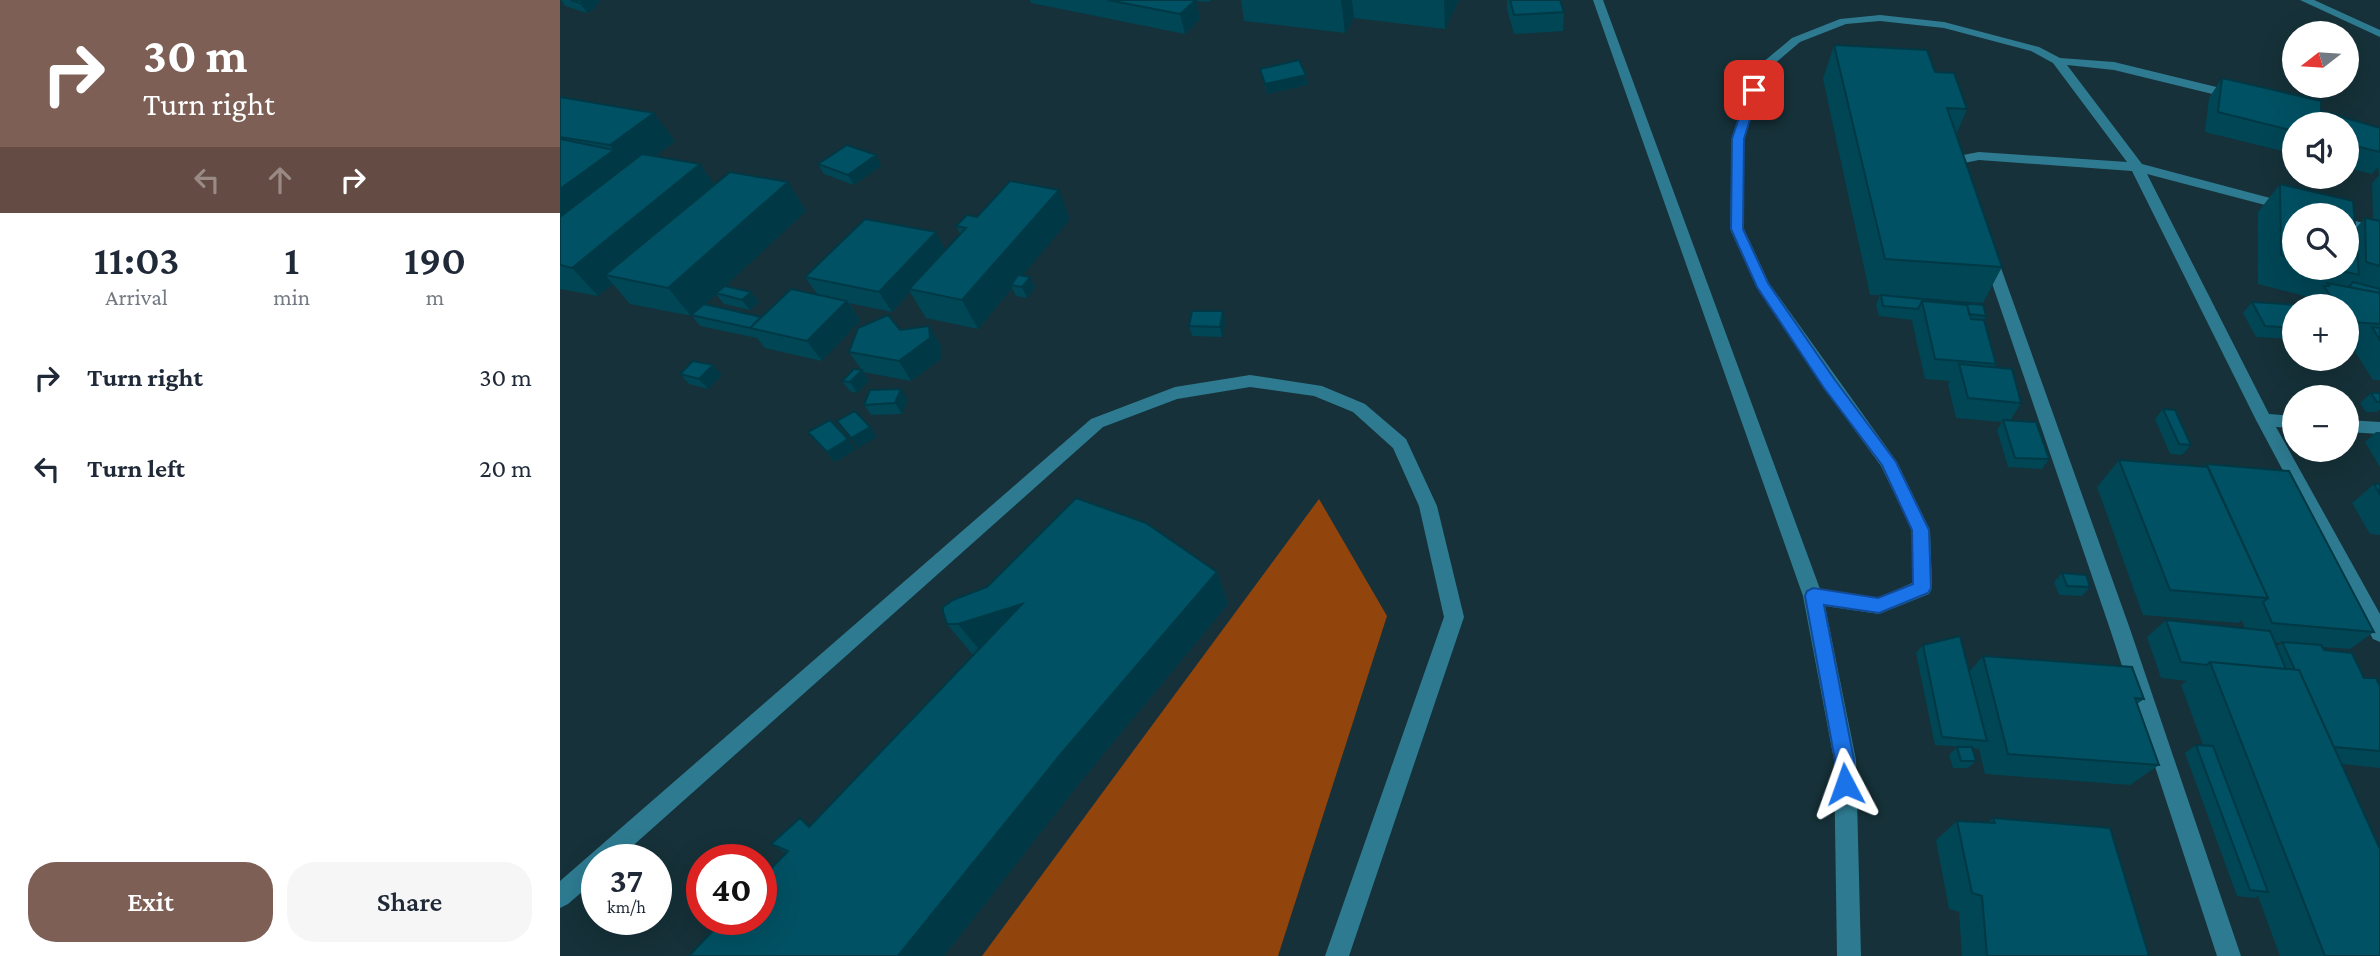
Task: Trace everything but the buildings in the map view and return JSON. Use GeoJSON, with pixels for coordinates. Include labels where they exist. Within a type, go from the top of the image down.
{"type":"FeatureCollection","features":[{"type":"Feature","properties":{"kind":"street"},"geometry":{"type":"LineString","coordinates":[[1598,0],[1813,596],[1845,760],[1849,956]]}},
{"type":"Feature","properties":{"kind":"street"},"geometry":{"type":"LineString","coordinates":[[2305,0],[2380,34]]}},
{"type":"Feature","properties":{"kind":"street"},"geometry":{"type":"LineString","coordinates":[[1813,596],[1879,606],[1922,588],[1921,530],[1888,462],[1829,384],[1762,284],[1737,229],[1738,139],[1762,68],[1796,40],[1844,21],[1880,18],[1944,25],[2035,49],[2057,61],[2114,66],[2247,98]]}},
{"type":"Feature","properties":{"kind":"street"},"geometry":{"type":"LineString","coordinates":[[2057,61],[2137,167],[2264,420],[2380,633]]}},
{"type":"Feature","properties":{"kind":"street"},"geometry":{"type":"LineString","coordinates":[[1966,186],[1957,160],[1979,156],[2137,167],[2282,205]]}},
{"type":"Feature","properties":{"kind":"street"},"geometry":{"type":"LineString","coordinates":[[2359,226],[2380,231]]}},
{"type":"Feature","properties":{"kind":"street"},"geometry":{"type":"LineString","coordinates":[[1984,239],[2120,629],[2229,956]]}},
{"type":"Feature","properties":{"kind":"street"},"geometry":{"type":"LineString","coordinates":[[618,844],[1097,423],[1175,393],[1250,381],[1316,390],[1359,408],[1399,444],[1428,506],[1454,617],[1337,956]]}},
{"type":"Feature","properties":{"kind":"street"},"geometry":{"type":"LineString","coordinates":[[2264,420],[2282,421]]}},
{"type":"Feature","properties":{"kind":"street"},"geometry":{"type":"LineString","coordinates":[[2359,427],[2380,428]]}},
{"type":"Feature","properties":{"kind":"street"},"geometry":{"type":"LineString","coordinates":[[560,896],[581,877]]}},
{"type":"Feature","properties":{"kind":"shaded area"},"geometry":{"type":"Polygon","coordinates":[[[1319,499],[1387,616],[1278,956],[982,956],[1319,499]]]}},
{"type":"Feature","properties":{"kind":"route"},"geometry":{"type":"LineString","coordinates":[[1754,90],[1738,139],[1737,229],[1762,284],[1829,384],[1888,462],[1921,530],[1922,588],[1879,606],[1813,596],[1845,760],[1845,784]]}}]}
